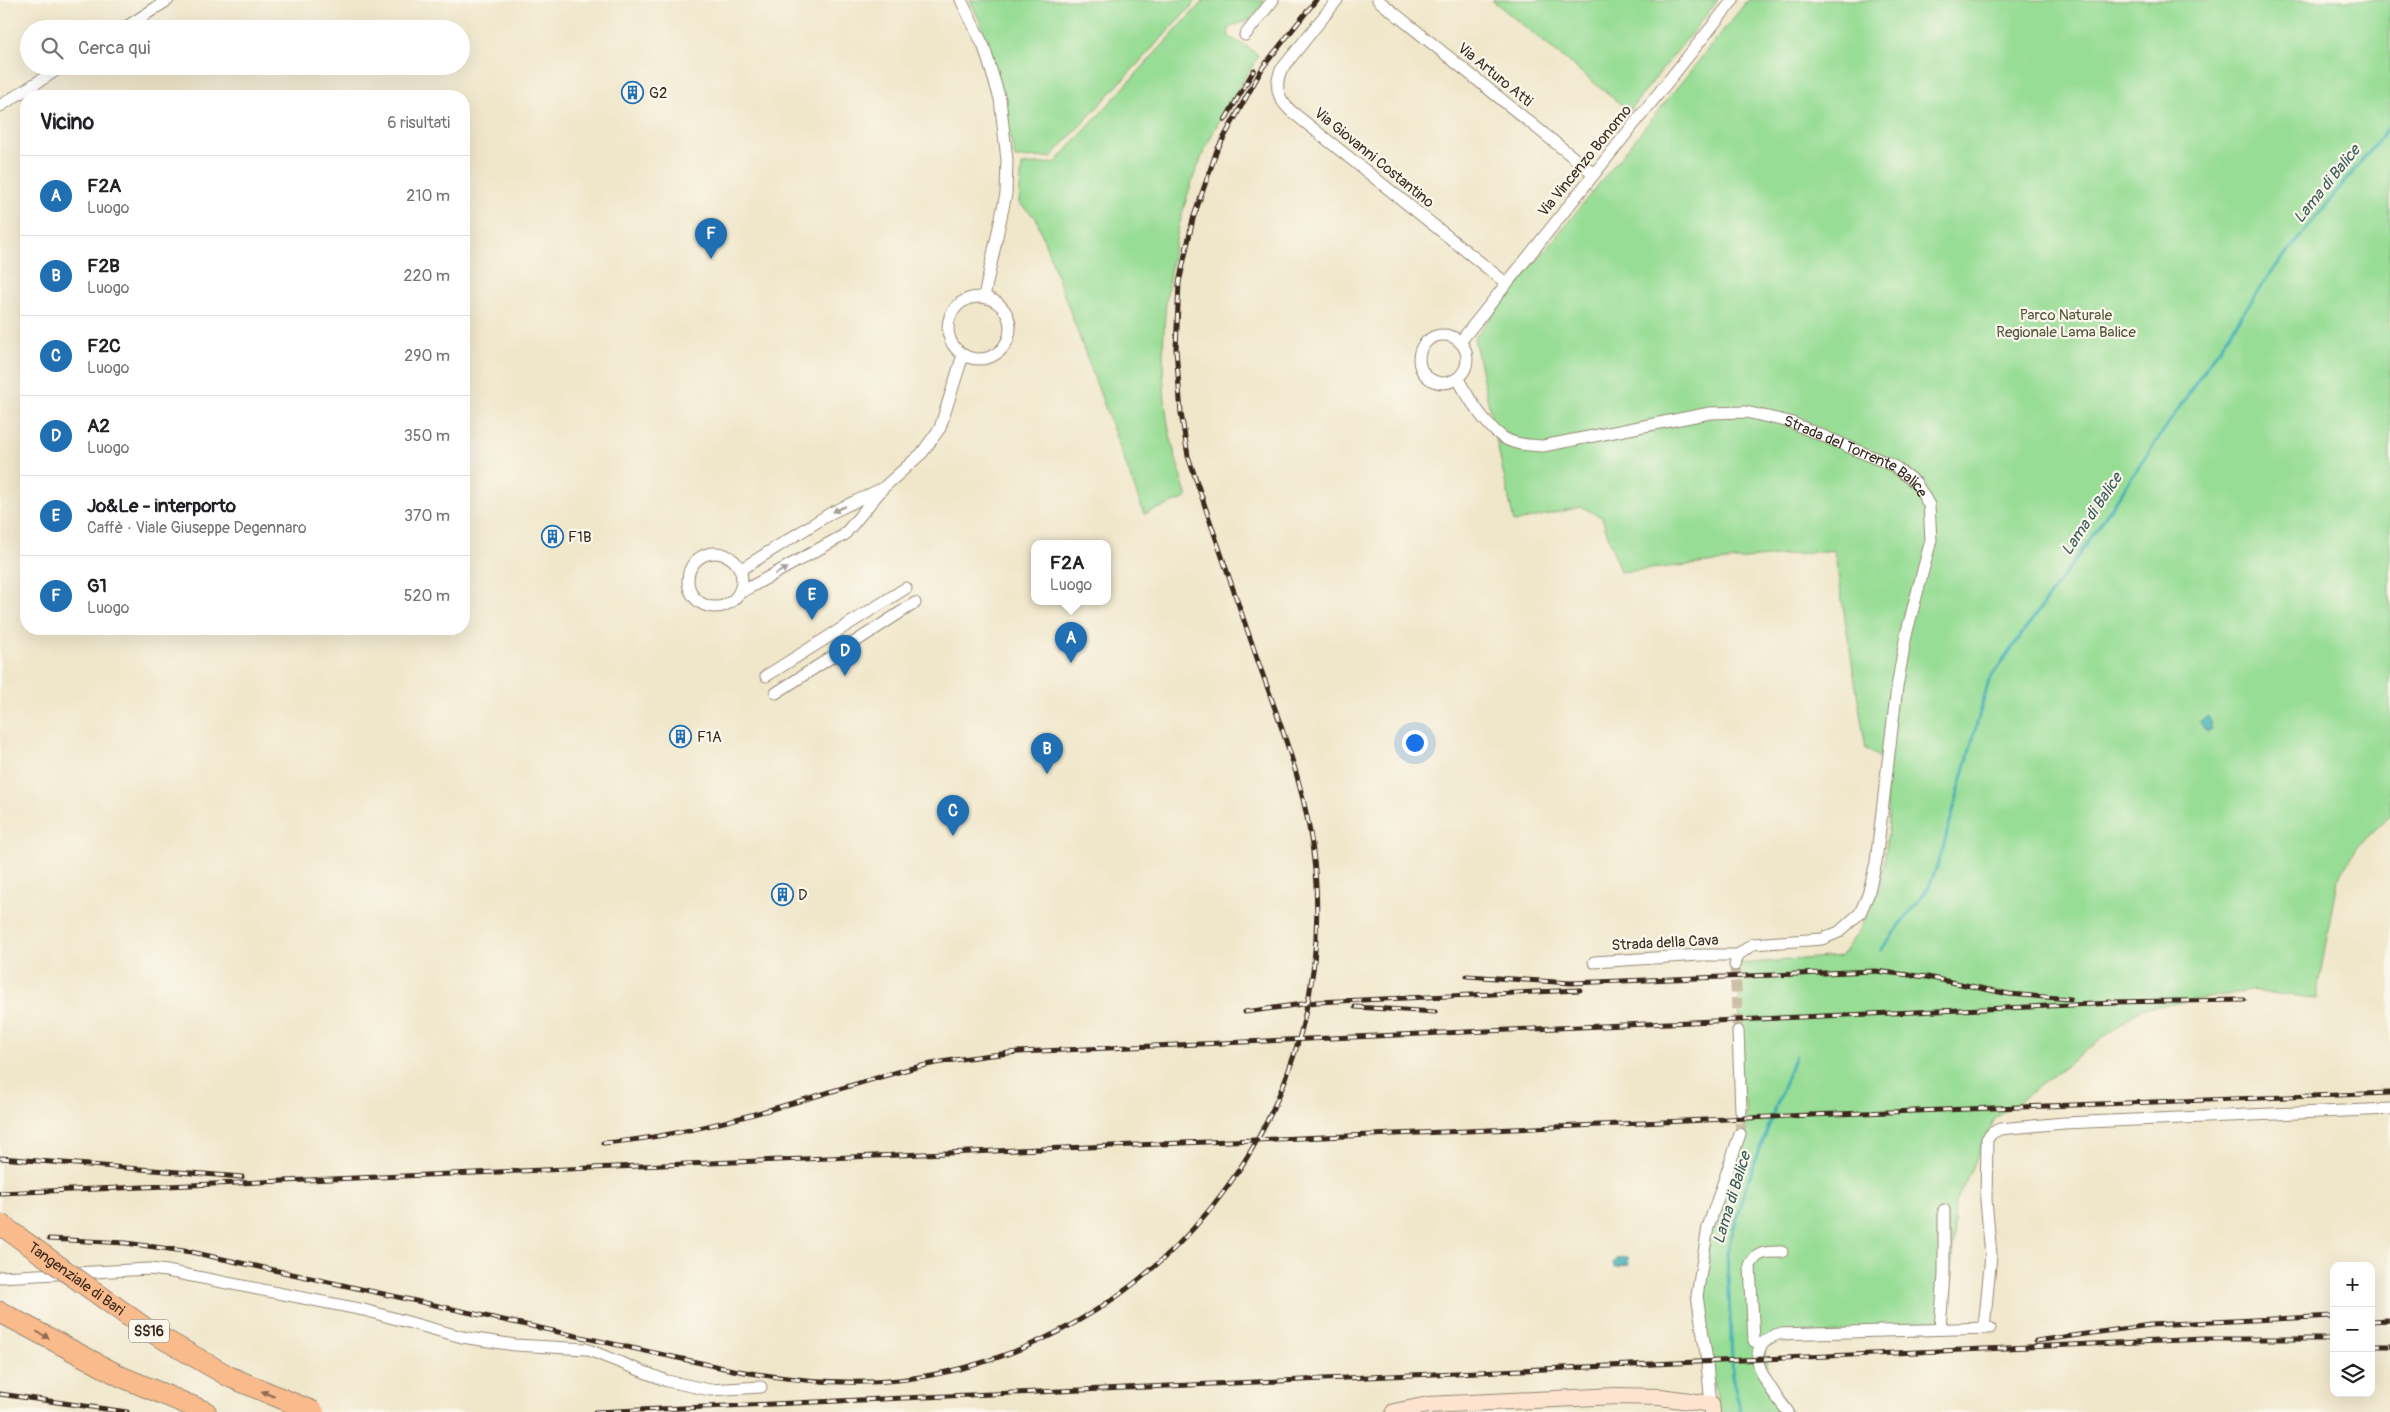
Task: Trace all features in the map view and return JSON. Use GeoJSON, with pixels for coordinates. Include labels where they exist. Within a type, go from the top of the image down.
{"type":"FeatureCollection","features":[{"type":"Feature","properties":{"kind":"highway","name":"Tangenziale di Bari"},"geometry":{"type":"LineString","coordinates":[[0,1224],[148,1330],[230,1377],[314,1412]]}},
{"type":"Feature","properties":{"kind":"highway"},"geometry":{"type":"LineString","coordinates":[[0,1312],[122,1377],[206,1412]]}},
{"type":"Feature","properties":{"kind":"street"},"geometry":{"type":"LineString","coordinates":[[137,20],[168,0]]}},
{"type":"Feature","properties":{"kind":"street"},"geometry":{"type":"LineString","coordinates":[[961,0],[984,48],[1000,99],[1007,160],[1006,194],[984,297]]}},
{"type":"Feature","properties":{"kind":"street"},"geometry":{"type":"LineString","coordinates":[[1245,35],[1273,0]]}},
{"type":"Feature","properties":{"kind":"street","name":"Via Giovanni Costantino"},"geometry":{"type":"LineString","coordinates":[[1337,0],[1280,70],[1277,79],[1278,95],[1284,104],[1506,283]]}},
{"type":"Feature","properties":{"kind":"street","name":"Via Arturo Atti"},"geometry":{"type":"LineString","coordinates":[[1378,0],[1594,174]]}},
{"type":"Feature","properties":{"kind":"street","name":"Via Vincenzo Bonomo"},"geometry":{"type":"LineString","coordinates":[[1460,342],[1733,0]]}},
{"type":"Feature","properties":{"kind":"street"},"geometry":{"type":"LineString","coordinates":[[25,90],[49,75]]}},
{"type":"Feature","properties":{"kind":"street"},"geometry":{"type":"LineString","coordinates":[[0,106],[20,93]]}},
{"type":"Feature","properties":{"kind":"street"},"geometry":{"type":"LineString","coordinates":[[984,297],[994,300],[1007,314],[1010,333],[1007,343],[1001,351],[988,358],[972,359],[963,355],[951,342],[948,326],[954,310],[967,299],[984,297]]}},
{"type":"Feature","properties":{"kind":"street"},"geometry":{"type":"LineString","coordinates":[[1445,335],[1460,342],[1465,347],[1468,361],[1463,374],[1458,380],[1442,384],[1433,382],[1426,377],[1419,362],[1423,346],[1429,340],[1445,335]]}},
{"type":"Feature","properties":{"kind":"street"},"geometry":{"type":"LineString","coordinates":[[738,594],[741,586],[740,570],[731,559],[713,554],[705,556],[693,565],[688,580],[690,592],[696,599],[712,607],[728,604],[738,594],[844,534],[883,488],[922,453],[940,428],[963,355]]}},
{"type":"Feature","properties":{"kind":"street","name":"Strada del Torrente Balice"},"geometry":{"type":"LineString","coordinates":[[1458,380],[1471,402],[1502,436],[1522,445],[1543,446],[1710,413],[1746,412],[1790,422],[1894,466],[1916,483],[1925,494],[1929,505],[1931,540],[1906,635],[1897,686],[1876,862],[1868,895],[1860,913],[1839,932],[1822,939],[1753,944],[1737,960]]}},
{"type":"Feature","properties":{"kind":"street"},"geometry":{"type":"LineString","coordinates":[[740,570],[822,518],[883,488]]}},
{"type":"Feature","properties":{"kind":"street"},"geometry":{"type":"LineString","coordinates":[[766,676],[906,588]]}},
{"type":"Feature","properties":{"kind":"street"},"geometry":{"type":"LineString","coordinates":[[776,693],[915,603]]}},
{"type":"Feature","properties":{"kind":"street","name":"Strada della Cava"},"geometry":{"type":"LineString","coordinates":[[1594,962],[1700,955],[1737,960]]}},
{"type":"Feature","properties":{"kind":"street"},"geometry":{"type":"LineString","coordinates":[[1738,1031],[1741,1111]]}},
{"type":"Feature","properties":{"kind":"street"},"geometry":{"type":"LineString","coordinates":[[1788,1412],[1762,1377],[1758,1354],[1761,1345],[1768,1338],[1778,1334],[1987,1328],[1991,1255],[1986,1200],[1987,1139],[1992,1132],[2000,1129],[2064,1123],[2390,1109]]}},
{"type":"Feature","properties":{"kind":"street"},"geometry":{"type":"LineString","coordinates":[[1394,1412],[1428,1405],[1617,1396],[1660,1396],[1711,1408],[1706,1354],[1697,1296],[1708,1227],[1740,1134]]}},
{"type":"Feature","properties":{"kind":"street"},"geometry":{"type":"LineString","coordinates":[[1940,1329],[1944,1274],[1944,1210]]}},
{"type":"Feature","properties":{"kind":"street"},"geometry":{"type":"LineString","coordinates":[[1761,1345],[1754,1341],[1750,1266],[1754,1256],[1764,1252],[1782,1252]]}},
{"type":"Feature","properties":{"kind":"street"},"geometry":{"type":"LineString","coordinates":[[0,1277],[149,1270],[167,1271],[364,1310],[462,1337],[515,1345],[586,1349],[667,1381],[710,1390],[761,1387]]}},
{"type":"Feature","properties":{"kind":"green space"},"geometry":{"type":"Polygon","coordinates":[[[970,0],[1197,0],[1051,157],[1015,158],[980,21],[970,0]]]}},
{"type":"Feature","properties":{"kind":"green space"},"geometry":{"type":"Polygon","coordinates":[[[1204,0],[1265,0],[1251,19],[1228,28],[1229,37],[1259,56],[1225,110],[1203,153],[1187,196],[1172,258],[1164,324],[1164,388],[1171,438],[1187,498],[1144,514],[1036,218],[1019,203],[1022,165],[1055,163],[1204,0]]]}},
{"type":"Feature","properties":{"kind":"green space"},"geometry":{"type":"Polygon","coordinates":[[[1492,0],[1718,0],[1629,111],[1492,0]]]}},
{"type":"Feature","properties":{"kind":"green space","name":"Parco Naturale Regionale Lama Balice"},"geometry":{"type":"Polygon","coordinates":[[[1748,0],[2390,0],[2390,814],[2358,847],[2337,880],[2316,998],[2249,991],[2141,1009],[1994,1120],[1955,1204],[1952,1263],[1944,1329],[1787,1335],[1771,1345],[1764,1345],[1768,1377],[1791,1412],[1719,1412],[1700,1312],[1703,1257],[1723,1173],[1745,1125],[1746,1110],[1737,1057],[1740,1023],[1738,964],[1841,956],[1859,931],[1881,884],[1889,823],[1881,759],[1866,749],[1834,550],[1620,572],[1602,517],[1581,507],[1514,522],[1474,338],[1748,0]]]}},
{"type":"Feature","properties":{"kind":"water"},"geometry":{"type":"Polygon","coordinates":[[[2208,716],[2212,729],[2207,732],[2199,722],[2208,716]]]}},
{"type":"Feature","properties":{"kind":"water"},"geometry":{"type":"Polygon","coordinates":[[[1628,1257],[1629,1265],[1614,1267],[1613,1262],[1617,1261],[1617,1258],[1628,1257]]]}},
{"type":"Feature","properties":{"kind":"waterway","name":"Lama di Balice"},"geometry":{"type":"LineString","coordinates":[[1881,950],[1929,887],[1941,855],[1989,680],[2086,545],[2269,275],[2390,126]]}},
{"type":"Feature","properties":{"kind":"waterway","name":"Lama di Balice"},"geometry":{"type":"LineString","coordinates":[[1741,1412],[1733,1381],[1727,1252],[1744,1192],[1795,1056]]}},
{"type":"Feature","properties":{"kind":"tunnel"},"geometry":{"type":"LineString","coordinates":[[1735,965],[1738,1031]]}},
{"type":"Feature","properties":{"kind":"tunnel"},"geometry":{"type":"LineString","coordinates":[[1740,1134],[1741,1111]]}},
{"type":"Feature","properties":{"kind":"railway"},"geometry":{"type":"LineString","coordinates":[[49,1239],[126,1243],[191,1252],[733,1370],[774,1377],[836,1382],[899,1380],[990,1360],[1074,1323],[1148,1272],[1210,1209],[1260,1135],[1295,1053],[1314,964],[1315,870],[1307,817],[1286,740],[1188,456],[1181,413],[1176,349],[1179,283],[1193,219],[1217,150],[1263,67],[1316,0]]}},
{"type":"Feature","properties":{"kind":"railway"},"geometry":{"type":"LineString","coordinates":[[1225,120],[1254,70]]}},
{"type":"Feature","properties":{"kind":"railway"},"geometry":{"type":"LineString","coordinates":[[1467,976],[1571,983],[1875,971],[1927,977],[2009,994],[2070,999]]}},
{"type":"Feature","properties":{"kind":"railway"},"geometry":{"type":"LineString","coordinates":[[1245,1012],[1317,1002],[1580,990]]}},
{"type":"Feature","properties":{"kind":"railway"},"geometry":{"type":"LineString","coordinates":[[2109,1002],[2244,1000]]}},
{"type":"Feature","properties":{"kind":"railway"},"geometry":{"type":"LineString","coordinates":[[603,1143],[642,1139],[719,1123],[909,1069],[1018,1052],[2116,1003]]}},
{"type":"Feature","properties":{"kind":"railway"},"geometry":{"type":"LineString","coordinates":[[1355,1007],[1435,1012]]}},
{"type":"Feature","properties":{"kind":"railway"},"geometry":{"type":"LineString","coordinates":[[0,1193],[1810,1115],[2390,1093]]}},
{"type":"Feature","properties":{"kind":"railway"},"geometry":{"type":"LineString","coordinates":[[0,1158],[242,1177]]}},
{"type":"Feature","properties":{"kind":"railway"},"geometry":{"type":"LineString","coordinates":[[2036,1341],[2150,1325],[2330,1316]]}},
{"type":"Feature","properties":{"kind":"railway"},"geometry":{"type":"LineString","coordinates":[[2375,1321],[2390,1320]]}},
{"type":"Feature","properties":{"kind":"railway"},"geometry":{"type":"LineString","coordinates":[[595,1412],[2204,1339],[2330,1339]]}},
{"type":"Feature","properties":{"kind":"railway"},"geometry":{"type":"LineString","coordinates":[[2375,1346],[2390,1346]]}},
{"type":"Feature","properties":{"kind":"railway"},"geometry":{"type":"LineString","coordinates":[[0,1394],[127,1412]]}},
{"type":"Feature","properties":{"kind":"place","name":"G2"},"geometry":{"type":"Point","coordinates":[633,93]}},
{"type":"Feature","properties":{"kind":"place","name":"G1"},"geometry":{"type":"Point","coordinates":[711,259]}},
{"type":"Feature","properties":{"kind":"place","name":"F1B"},"geometry":{"type":"Point","coordinates":[552,537]}},
{"type":"Feature","properties":{"kind":"place","name":"Jo&Le - interporto"},"geometry":{"type":"Point","coordinates":[812,620]}},
{"type":"Feature","properties":{"kind":"place","name":"F2A"},"geometry":{"type":"Point","coordinates":[1071,663]}},
{"type":"Feature","properties":{"kind":"place","name":"A2"},"geometry":{"type":"Point","coordinates":[845,676]}},
{"type":"Feature","properties":{"kind":"place","name":"F1A"},"geometry":{"type":"Point","coordinates":[681,737]}},
{"type":"Feature","properties":{"kind":"place","name":"F2B"},"geometry":{"type":"Point","coordinates":[1047,774]}},
{"type":"Feature","properties":{"kind":"place","name":"F2C"},"geometry":{"type":"Point","coordinates":[953,836]}},
{"type":"Feature","properties":{"kind":"place","name":"D"},"geometry":{"type":"Point","coordinates":[782,895]}}]}
